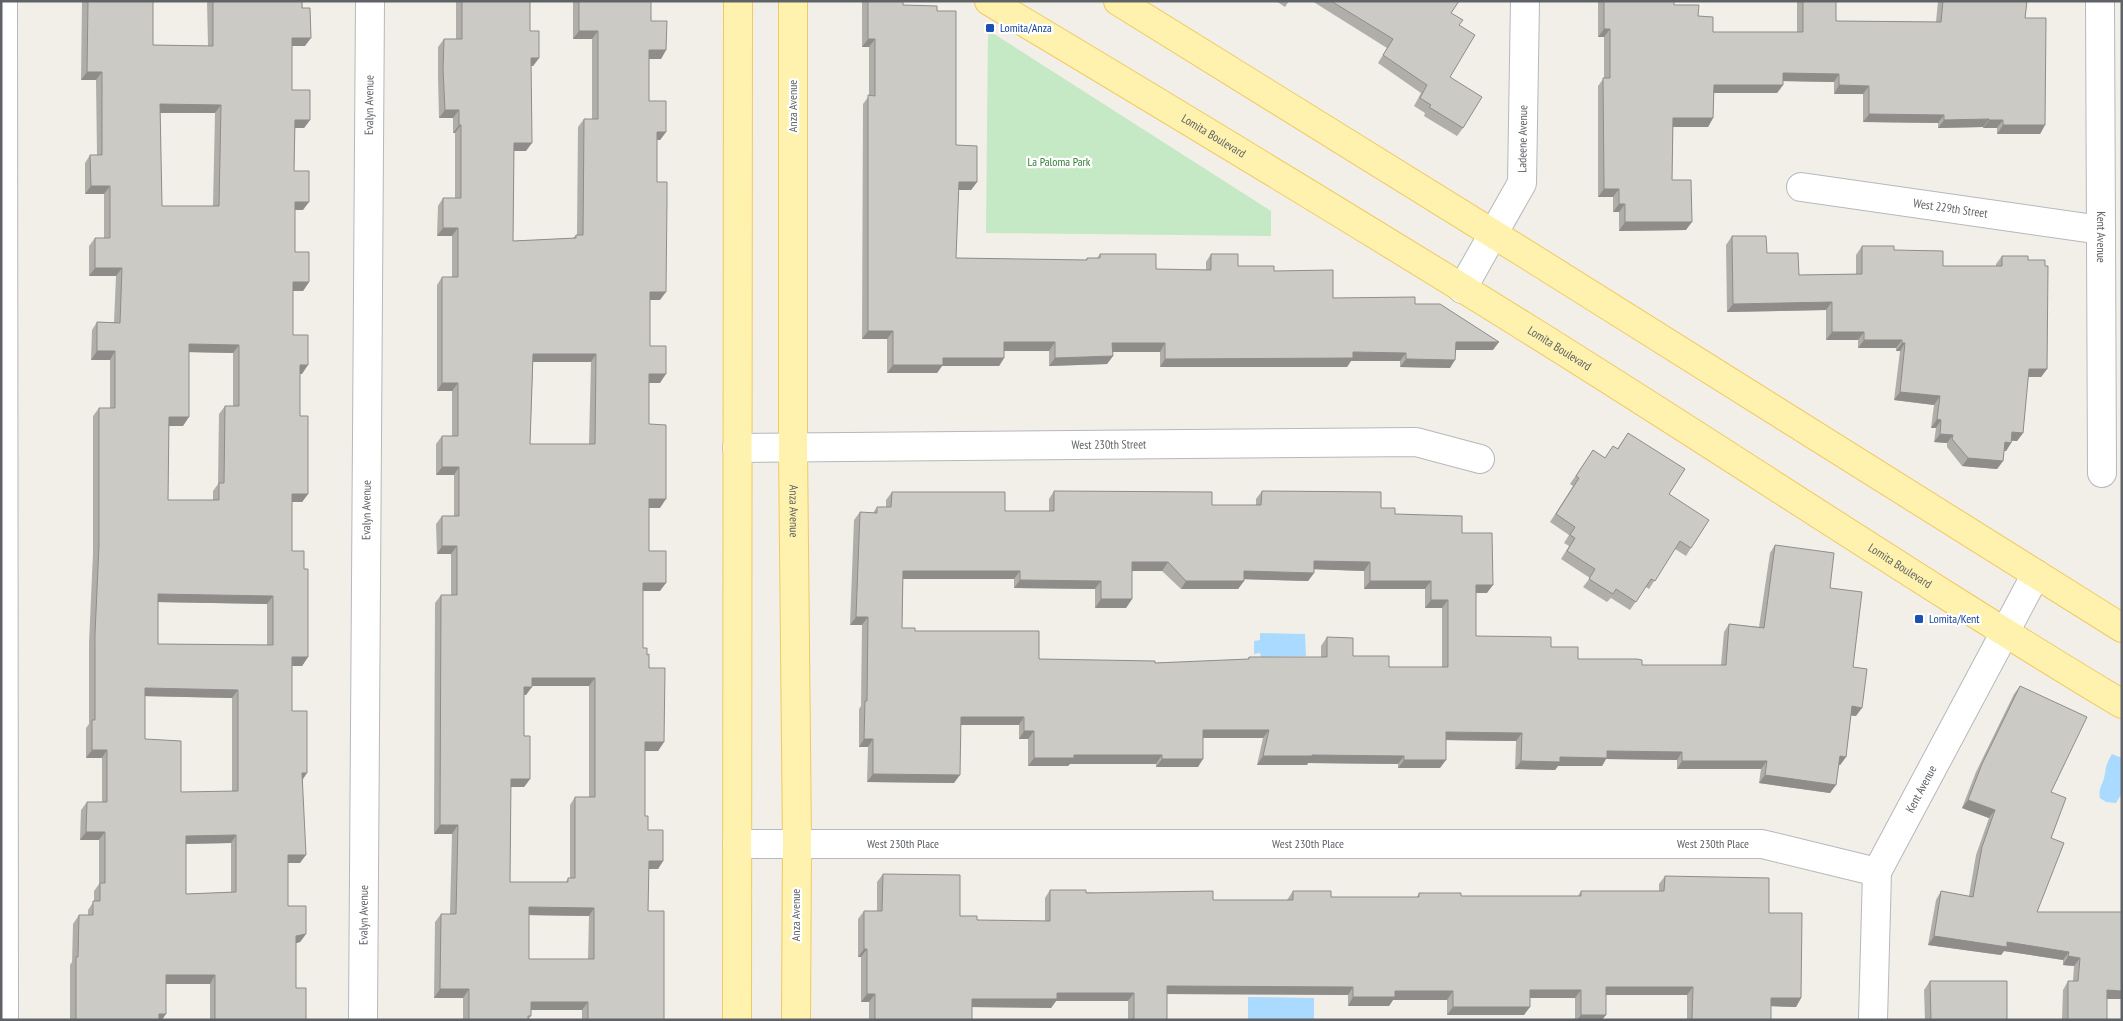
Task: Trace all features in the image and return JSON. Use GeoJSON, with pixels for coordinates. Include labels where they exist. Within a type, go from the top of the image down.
{"type":"FeatureCollection","features":[{"type":"Feature","properties":{"kind":"main road"},"geometry":{"type":"LineString","coordinates":[[737,1020],[738,1]]}},
{"type":"Feature","properties":{"kind":"main road","name":"Anza Avenue"},"geometry":{"type":"LineString","coordinates":[[794,1],[796,1020]]}},
{"type":"Feature","properties":{"kind":"main road","name":"Lomita Boulevard"},"geometry":{"type":"LineString","coordinates":[[990,1],[1306,191],[1521,325],[2004,633],[2122,704]]}},
{"type":"Feature","properties":{"kind":"main road"},"geometry":{"type":"LineString","coordinates":[[1118,1],[2122,628]]}},
{"type":"Feature","properties":{"kind":"street"},"geometry":{"type":"LineString","coordinates":[[3,1],[4,1020]]}},
{"type":"Feature","properties":{"kind":"street","name":"Evalyn Avenue"},"geometry":{"type":"LineString","coordinates":[[363,1020],[370,1]]}},
{"type":"Feature","properties":{"kind":"street","name":"Ladeene Avenue"},"geometry":{"type":"LineString","coordinates":[[1462,289],[1522,183],[1525,1]]}},
{"type":"Feature","properties":{"kind":"street","name":"Kent Avenue"},"geometry":{"type":"LineString","coordinates":[[2100,1],[2111,60],[2101,230],[2102,473]]}},
{"type":"Feature","properties":{"kind":"street","name":"West 229th Street"},"geometry":{"type":"LineString","coordinates":[[1800,187],[2101,230]]}},
{"type":"Feature","properties":{"kind":"street","name":"West 230th Street"},"geometry":{"type":"LineString","coordinates":[[737,448],[1416,442],[1480,459]]}},
{"type":"Feature","properties":{"kind":"street","name":"Kent Avenue"},"geometry":{"type":"LineString","coordinates":[[1872,1020],[1877,872],[2036,574]]}},
{"type":"Feature","properties":{"kind":"street","name":"West 230th Place"},"geometry":{"type":"LineString","coordinates":[[737,844],[1762,844],[1877,872]]}},
{"type":"Feature","properties":{"kind":"green space","name":"La Paloma Park"},"geometry":{"type":"Polygon","coordinates":[[[988,30],[1271,211],[1271,236],[986,233],[988,30]]]}},
{"type":"Feature","properties":{"kind":"water"},"geometry":{"type":"Polygon","coordinates":[[[1260,633],[1305,634],[1306,656],[1261,657],[1260,653],[1254,654],[1254,641],[1260,640],[1260,633]]]}},
{"type":"Feature","properties":{"kind":"water"},"geometry":{"type":"Polygon","coordinates":[[[2112,754],[2122,758],[2122,793],[2116,803],[2106,802],[2100,798],[2100,790],[2112,754]]]}},
{"type":"Feature","properties":{"kind":"water"},"geometry":{"type":"Polygon","coordinates":[[[1248,997],[1314,998],[1314,1020],[1248,1020],[1248,997]]]}},
{"type":"Feature","properties":{"kind":"building"},"geometry":{"type":"Polygon","coordinates":[[[88,1],[153,1],[153,45],[213,46],[213,1],[302,1],[302,8],[310,8],[311,38],[292,38],[292,90],[310,90],[310,120],[295,120],[294,171],[309,171],[309,202],[295,202],[295,252],[309,252],[309,282],[293,282],[293,335],[308,335],[308,365],[300,365],[300,416],[308,416],[308,494],[292,494],[292,551],[304,551],[304,569],[308,569],[308,657],[292,657],[292,711],[307,711],[307,773],[302,773],[306,855],[288,855],[288,906],[306,906],[306,934],[296,936],[296,988],[306,988],[306,1020],[215,1020],[215,975],[166,975],[166,1014],[159,1014],[159,1020],[76,1020],[76,957],[78,957],[79,915],[93,915],[93,901],[100,901],[100,883],[105,883],[105,832],[86,832],[87,802],[107,802],[107,750],[92,750],[92,720],[95,720],[95,634],[99,545],[99,408],[115,408],[115,351],[97,351],[97,322],[120,323],[122,268],[95,268],[95,238],[110,238],[110,186],[91,186],[90,155],[102,155],[102,72],[87,72],[88,1]],[[160,104],[162,206],[219,206],[221,105],[160,104]],[[189,344],[189,417],[169,417],[168,500],[219,500],[219,483],[224,483],[225,406],[239,406],[239,345],[189,344]],[[158,594],[158,644],[273,645],[273,596],[158,594]],[[145,688],[145,739],[181,741],[181,792],[238,791],[238,690],[145,688]],[[236,835],[186,836],[186,894],[236,892],[236,835]]]}},
{"type":"Feature","properties":{"kind":"building"},"geometry":{"type":"Polygon","coordinates":[[[462,1],[530,1],[530,31],[539,31],[539,58],[531,58],[532,143],[514,143],[513,241],[576,238],[576,235],[583,235],[584,119],[598,119],[598,31],[579,31],[579,1],[651,1],[651,21],[667,21],[666,50],[649,50],[649,101],[666,101],[666,132],[657,132],[657,182],[667,182],[667,202],[666,292],[650,292],[650,346],[666,346],[666,374],[649,374],[649,424],[666,425],[666,499],[649,499],[649,551],[666,551],[666,583],[643,583],[643,648],[647,648],[647,655],[649,654],[649,668],[665,668],[664,742],[645,742],[645,816],[648,816],[648,830],[663,830],[663,861],[649,861],[648,911],[664,911],[664,1020],[588,1020],[588,1002],[531,1002],[531,1016],[528,1016],[528,1020],[469,1020],[469,989],[440,989],[441,914],[456,914],[458,825],[440,825],[441,595],[457,595],[457,546],[442,546],[442,516],[459,516],[459,467],[442,467],[442,436],[458,436],[458,383],[442,383],[442,277],[458,277],[458,228],[443,228],[443,198],[461,198],[461,125],[459,125],[459,110],[445,110],[443,69],[444,39],[462,39],[462,1]],[[533,354],[530,444],[595,444],[596,354],[533,354]],[[532,678],[532,687],[524,687],[524,736],[530,736],[530,779],[511,779],[510,882],[568,882],[568,878],[575,878],[575,797],[595,797],[595,678],[532,678]],[[529,907],[529,959],[594,959],[594,908],[529,907]]]}},
{"type":"Feature","properties":{"kind":"building"},"geometry":{"type":"Polygon","coordinates":[[[868,1],[903,1],[903,5],[937,6],[937,11],[956,11],[956,145],[977,146],[977,182],[959,182],[956,258],[1087,260],[1087,258],[1100,258],[1100,254],[1156,254],[1156,269],[1211,270],[1211,254],[1238,254],[1238,266],[1274,266],[1274,271],[1333,270],[1333,298],[1415,297],[1415,304],[1440,304],[1499,342],[1456,342],[1455,360],[1406,359],[1406,353],[1353,352],[1353,358],[1165,359],[1165,343],[1112,343],[1113,356],[1055,358],[1055,342],[1004,342],[1004,358],[943,358],[943,365],[893,365],[893,331],[868,331],[868,95],[875,96],[875,39],[868,39],[868,1]]]}},
{"type":"Feature","properties":{"kind":"building"},"geometry":{"type":"Polygon","coordinates":[[[1331,1],[1459,1],[1451,13],[1463,20],[1459,25],[1475,35],[1450,77],[1482,97],[1463,128],[1429,107],[1431,105],[1420,98],[1427,85],[1383,55],[1393,39],[1331,1]]]}},
{"type":"Feature","properties":{"kind":"building"},"geometry":{"type":"Polygon","coordinates":[[[1604,1],[1674,1],[1674,5],[1699,5],[1698,16],[1713,17],[1713,32],[1803,32],[1803,1],[1836,1],[1836,21],[1941,22],[1943,1],[2027,1],[2025,18],[2046,18],[2045,125],[2003,125],[2003,120],[1989,119],[1944,120],[1944,115],[1869,114],[1869,86],[1839,85],[1839,74],[1783,73],[1783,85],[1714,85],[1713,118],[1673,118],[1672,180],[1691,180],[1692,222],[1625,222],[1625,204],[1619,204],[1619,189],[1604,189],[1603,78],[1610,78],[1610,29],[1604,29],[1604,1]]]}},
{"type":"Feature","properties":{"kind":"building"},"geometry":{"type":"Polygon","coordinates":[[[1732,236],[1766,236],[1767,253],[1798,253],[1799,275],[1862,274],[1862,246],[1894,246],[1894,250],[1943,251],[1943,266],[2002,266],[2002,256],[2028,256],[2028,260],[2045,260],[2045,266],[2048,266],[2047,369],[2029,369],[2023,433],[2012,432],[2011,443],[2005,442],[2003,461],[1968,458],[1952,439],[1953,435],[1940,434],[1941,420],[1937,419],[1940,396],[1900,392],[1905,343],[1902,343],[1902,340],[1864,340],[1864,332],[1832,332],[1832,302],[1733,304],[1732,236]]]}},
{"type":"Feature","properties":{"kind":"building"},"geometry":{"type":"Polygon","coordinates":[[[1628,433],[1685,469],[1669,494],[1709,520],[1691,548],[1680,541],[1655,581],[1651,579],[1636,602],[1616,589],[1613,594],[1589,579],[1595,569],[1567,551],[1575,538],[1570,535],[1575,527],[1556,514],[1579,478],[1576,476],[1593,450],[1605,458],[1613,446],[1618,449],[1628,433]]]}},
{"type":"Feature","properties":{"kind":"building"},"geometry":{"type":"Polygon","coordinates":[[[1054,491],[1212,492],[1212,505],[1261,505],[1262,491],[1381,492],[1381,508],[1395,508],[1395,514],[1462,516],[1462,533],[1492,533],[1493,585],[1476,585],[1476,636],[1551,637],[1551,647],[1578,647],[1578,659],[1637,659],[1642,660],[1642,665],[1726,665],[1729,624],[1764,628],[1775,545],[1834,553],[1830,588],[1862,592],[1853,667],[1867,669],[1862,708],[1852,706],[1846,757],[1840,756],[1836,785],[1765,775],[1767,761],[1682,761],[1682,752],[1607,751],[1607,758],[1560,757],[1560,762],[1521,761],[1522,733],[1446,732],[1446,760],[1404,760],[1404,756],[1263,756],[1269,730],[1203,730],[1203,759],[1162,759],[1162,755],[1074,755],[1074,758],[1034,758],[1034,731],[1024,731],[1024,717],[961,717],[960,775],[873,774],[873,739],[864,739],[865,701],[867,701],[868,617],[856,617],[860,512],[877,513],[877,507],[891,507],[892,492],[1005,492],[1005,511],[1054,511],[1054,491]],[[1314,561],[1314,573],[1244,571],[1244,581],[1186,581],[1168,562],[1132,562],[1132,599],[1101,599],[1101,581],[1020,580],[1020,571],[903,571],[902,628],[915,628],[915,631],[1039,631],[1039,659],[1155,661],[1155,663],[1249,659],[1249,657],[1327,657],[1327,637],[1353,638],[1353,656],[1389,656],[1389,667],[1448,667],[1448,600],[1431,600],[1431,581],[1370,581],[1370,562],[1314,561]]]}},
{"type":"Feature","properties":{"kind":"building"},"geometry":{"type":"Polygon","coordinates":[[[2020,686],[2087,717],[2051,792],[2066,798],[2051,838],[2064,843],[2037,912],[2122,912],[2122,991],[2107,990],[2107,1020],[2068,1020],[2068,981],[2078,981],[2080,958],[2068,956],[2069,952],[2007,942],[2007,947],[1934,936],[1941,891],[1973,897],[1982,847],[1995,810],[1968,800],[1982,764],[2020,686]]]}},
{"type":"Feature","properties":{"kind":"building"},"geometry":{"type":"Polygon","coordinates":[[[883,874],[960,875],[960,916],[977,916],[977,920],[1050,921],[1050,890],[1086,890],[1086,893],[1213,891],[1213,900],[1293,900],[1293,891],[1331,891],[1331,897],[1419,897],[1419,893],[1461,893],[1461,896],[1581,896],[1581,891],[1664,891],[1665,876],[1769,878],[1769,913],[1802,913],[1801,998],[1771,998],[1771,1020],[1692,1020],[1693,987],[1606,987],[1606,1015],[1581,1015],[1581,990],[1530,990],[1530,1007],[1453,1007],[1453,991],[1395,991],[1395,997],[1353,997],[1353,987],[1167,986],[1167,1020],[1134,1020],[1134,993],[1057,993],[1057,999],[972,999],[972,1020],[875,1020],[875,994],[867,994],[867,949],[864,949],[864,911],[882,911],[883,874]]]}},
{"type":"Feature","properties":{"kind":"building"},"geometry":{"type":"Polygon","coordinates":[[[1930,981],[2007,981],[2007,1020],[1931,1020],[1930,981]]]}},
{"type":"Feature","properties":{"kind":"place","name":"Lomita/Anza"},"geometry":{"type":"Point","coordinates":[990,28]}},
{"type":"Feature","properties":{"kind":"place","name":"Lomita/Kent"},"geometry":{"type":"Point","coordinates":[1919,619]}}]}
